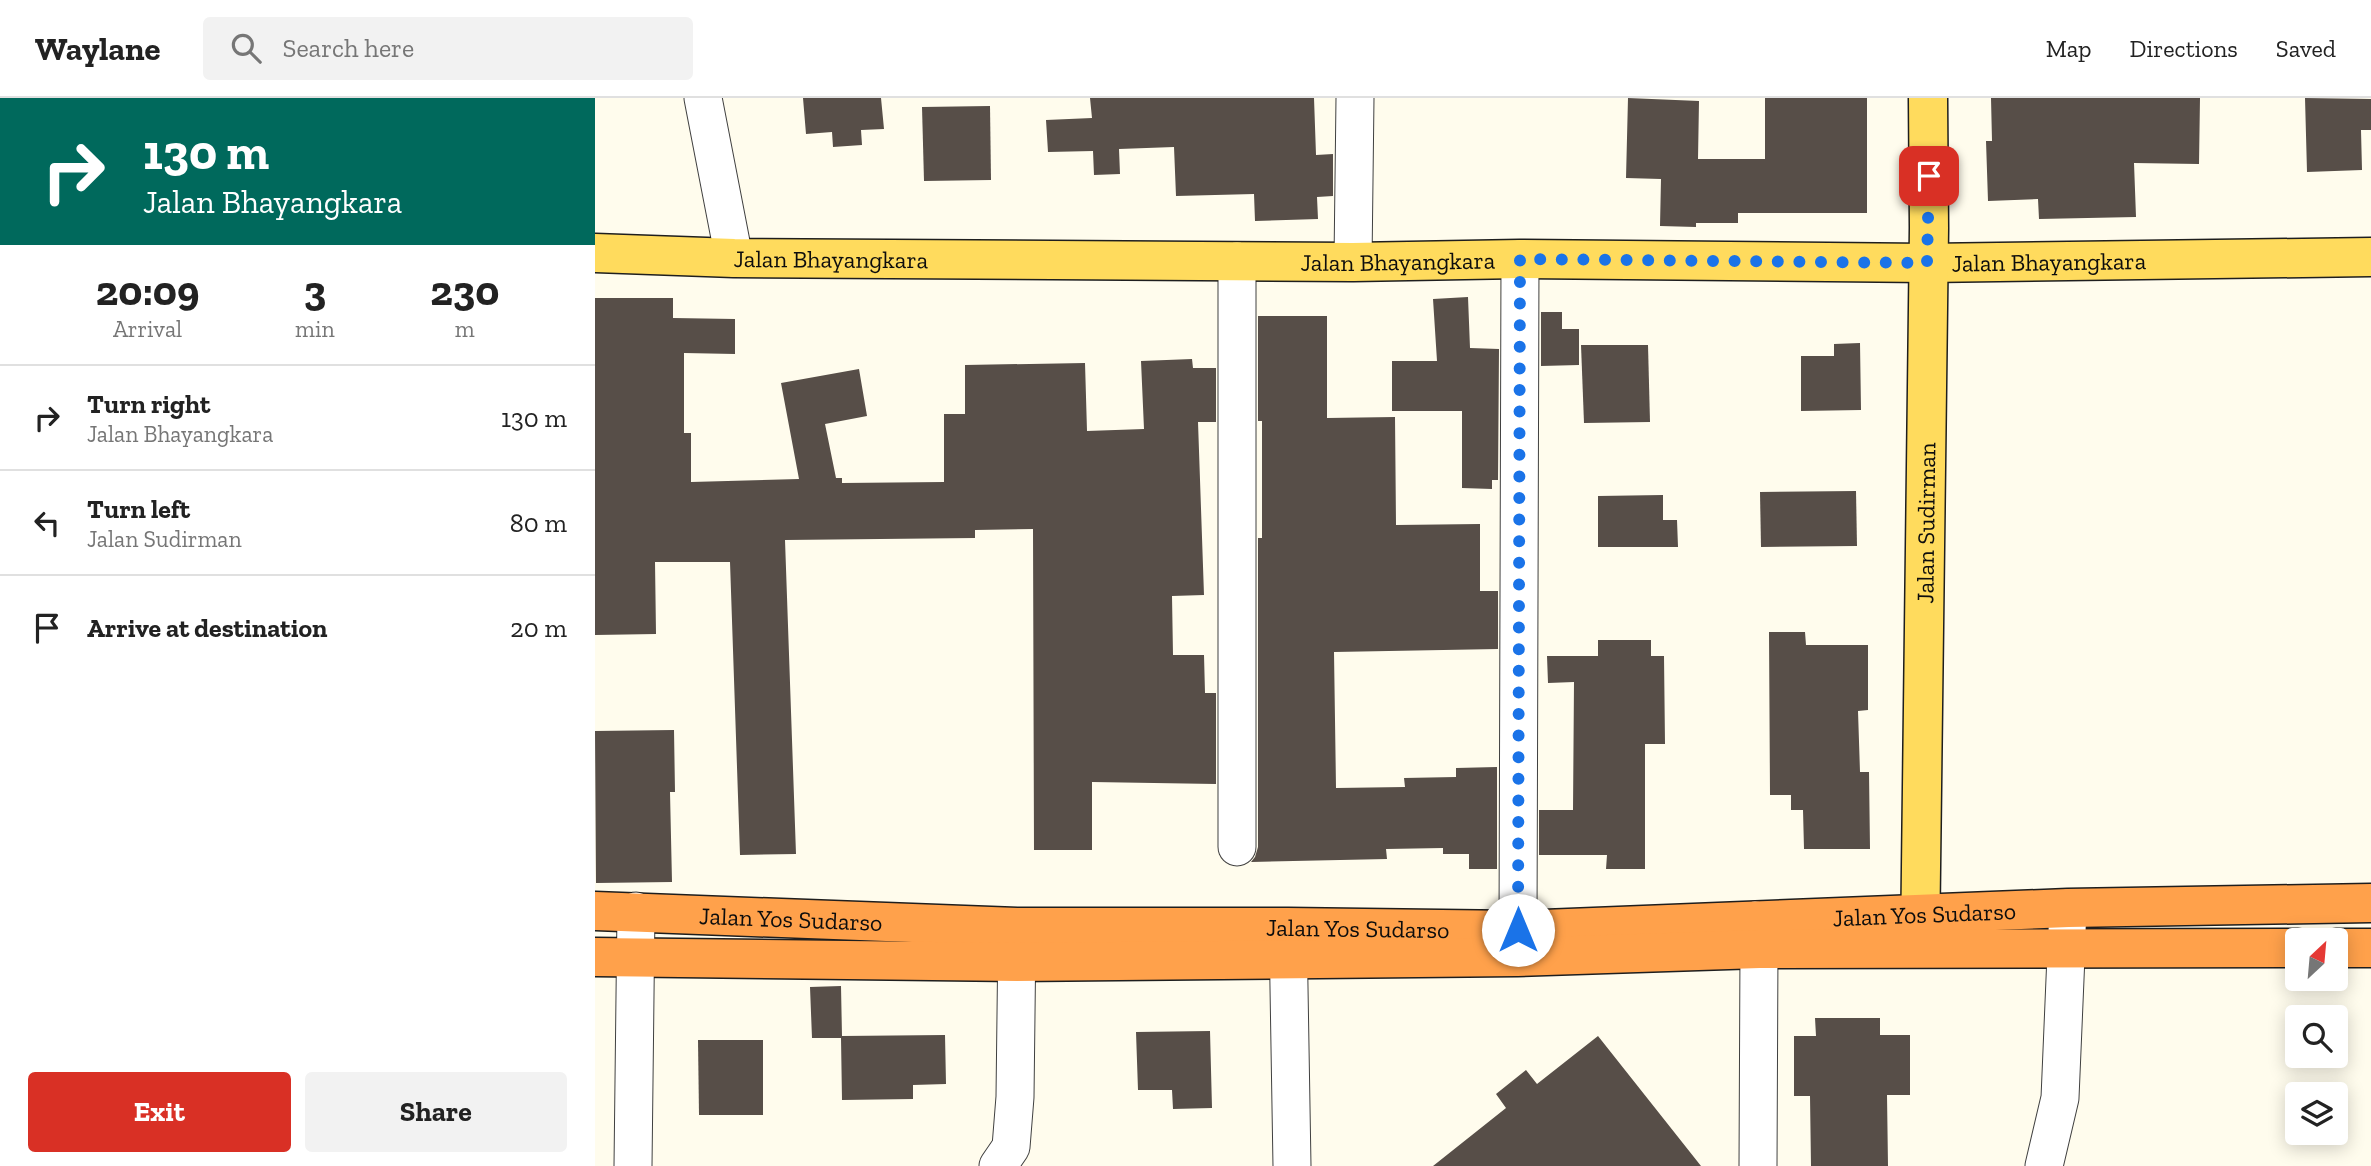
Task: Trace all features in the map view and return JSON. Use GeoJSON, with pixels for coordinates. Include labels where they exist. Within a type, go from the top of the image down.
{"type":"FeatureCollection","features":[{"type":"Feature","properties":{"kind":"highway","name":"Jalan Yos Sudarso"},"geometry":{"type":"LineString","coordinates":[[1919,932],[2068,908],[2371,903]]}},
{"type":"Feature","properties":{"kind":"highway","name":"Jalan Yos Sudarso"},"geometry":{"type":"LineString","coordinates":[[595,911],[636,911],[1017,944]]}},
{"type":"Feature","properties":{"kind":"highway","name":"Jalan Yos Sudarso"},"geometry":{"type":"LineString","coordinates":[[595,957],[1017,944],[1288,943],[1518,930],[1757,934],[1919,932],[2066,949],[2285,948]]}},
{"type":"Feature","properties":{"kind":"highway","name":"Jalan Yos Sudarso"},"geometry":{"type":"LineString","coordinates":[[1288,943],[1517,957],[1757,934]]}},
{"type":"Feature","properties":{"kind":"highway"},"geometry":{"type":"LineString","coordinates":[[2349,948],[2371,948]]}},
{"type":"Feature","properties":{"kind":"main road","name":"Jalan Sudirman"},"geometry":{"type":"LineString","coordinates":[[1919,932],[1928,98]]}},
{"type":"Feature","properties":{"kind":"main road","name":"Jalan Bhayangkara"},"geometry":{"type":"LineString","coordinates":[[595,253],[734,258],[1353,262],[1520,259],[1927,263],[2371,257]]}},
{"type":"Feature","properties":{"kind":"street"},"geometry":{"type":"LineString","coordinates":[[703,98],[734,258]]}},
{"type":"Feature","properties":{"kind":"street"},"geometry":{"type":"LineString","coordinates":[[1353,262],[1355,98]]}},
{"type":"Feature","properties":{"kind":"street"},"geometry":{"type":"LineString","coordinates":[[1518,930],[1520,259]]}},
{"type":"Feature","properties":{"kind":"street"},"geometry":{"type":"LineString","coordinates":[[1237,261],[1237,847]]}},
{"type":"Feature","properties":{"kind":"street"},"geometry":{"type":"LineString","coordinates":[[2044,1166],[2060,1098],[2068,908]]}},
{"type":"Feature","properties":{"kind":"street"},"geometry":{"type":"LineString","coordinates":[[633,1166],[636,911]]}},
{"type":"Feature","properties":{"kind":"street"},"geometry":{"type":"LineString","coordinates":[[1757,934],[1758,1166]]}},
{"type":"Feature","properties":{"kind":"street"},"geometry":{"type":"LineString","coordinates":[[1288,943],[1292,1166]]}},
{"type":"Feature","properties":{"kind":"street"},"geometry":{"type":"LineString","coordinates":[[998,1166],[1011,1147],[1015,1097],[1017,944]]}},
{"type":"Feature","properties":{"kind":"building"},"geometry":{"type":"Polygon","coordinates":[[[803,98],[881,98],[884,129],[861,130],[862,145],[833,147],[832,132],[806,134],[803,98]]]}},
{"type":"Feature","properties":{"kind":"building"},"geometry":{"type":"Polygon","coordinates":[[[1090,98],[1314,98],[1316,155],[1333,154],[1333,196],[1317,197],[1318,219],[1255,221],[1254,194],[1176,196],[1174,147],[1119,149],[1120,174],[1094,175],[1093,151],[1048,152],[1046,120],[1092,118],[1090,98]]]}},
{"type":"Feature","properties":{"kind":"building"},"geometry":{"type":"Polygon","coordinates":[[[1628,98],[1699,101],[1698,159],[1765,159],[1765,98],[1867,98],[1867,213],[1738,213],[1738,223],[1696,223],[1696,227],[1660,226],[1661,179],[1626,178],[1628,98]]]}},
{"type":"Feature","properties":{"kind":"building"},"geometry":{"type":"Polygon","coordinates":[[[1991,98],[2200,98],[2199,164],[2134,163],[2136,217],[2039,219],[2038,199],[1988,201],[1986,141],[1992,141],[1991,98]]]}},
{"type":"Feature","properties":{"kind":"building"},"geometry":{"type":"Polygon","coordinates":[[[2305,98],[2371,99],[2371,130],[2361,130],[2362,170],[2307,172],[2305,98]]]}},
{"type":"Feature","properties":{"kind":"building"},"geometry":{"type":"Polygon","coordinates":[[[990,106],[991,180],[924,181],[922,107],[990,106]]]}},
{"type":"Feature","properties":{"kind":"building"},"geometry":{"type":"Polygon","coordinates":[[[1468,297],[1470,348],[1499,349],[1498,480],[1492,480],[1492,489],[1462,488],[1462,411],[1392,411],[1392,361],[1437,361],[1433,299],[1468,297]]]}},
{"type":"Feature","properties":{"kind":"building"},"geometry":{"type":"Polygon","coordinates":[[[595,298],[673,298],[673,318],[735,319],[735,354],[684,353],[684,433],[691,433],[691,482],[799,479],[781,383],[859,369],[867,416],[825,424],[836,478],[842,478],[842,483],[944,482],[944,414],[965,414],[965,365],[1085,363],[1087,431],[1144,429],[1141,361],[1192,359],[1193,368],[1216,368],[1216,422],[1198,422],[1204,595],[1172,596],[1173,655],[1204,655],[1205,693],[1216,693],[1216,784],[1092,782],[1092,850],[1034,850],[1033,529],[975,530],[975,538],[785,540],[796,854],[740,855],[730,562],[655,562],[656,634],[595,635],[595,298]]]}},
{"type":"Feature","properties":{"kind":"building"},"geometry":{"type":"Polygon","coordinates":[[[1541,312],[1562,312],[1562,329],[1579,329],[1579,365],[1541,366],[1541,312]]]}},
{"type":"Feature","properties":{"kind":"building"},"geometry":{"type":"Polygon","coordinates":[[[1258,316],[1327,316],[1327,418],[1395,417],[1396,525],[1480,524],[1480,591],[1498,591],[1498,649],[1334,652],[1336,788],[1405,787],[1404,778],[1456,777],[1456,768],[1497,767],[1497,869],[1469,869],[1469,854],[1443,854],[1443,848],[1386,849],[1387,859],[1251,862],[1258,847],[1258,538],[1262,538],[1262,421],[1258,421],[1258,316]]]}},
{"type":"Feature","properties":{"kind":"building"},"geometry":{"type":"Polygon","coordinates":[[[1860,343],[1861,410],[1801,411],[1801,356],[1834,356],[1834,344],[1860,343]]]}},
{"type":"Feature","properties":{"kind":"building"},"geometry":{"type":"Polygon","coordinates":[[[1581,345],[1648,345],[1650,422],[1584,423],[1581,345]]]}},
{"type":"Feature","properties":{"kind":"building"},"geometry":{"type":"Polygon","coordinates":[[[1856,491],[1857,546],[1761,547],[1760,492],[1856,491]]]}},
{"type":"Feature","properties":{"kind":"building"},"geometry":{"type":"Polygon","coordinates":[[[1663,495],[1663,520],[1677,520],[1678,547],[1598,547],[1598,496],[1663,495]]]}},
{"type":"Feature","properties":{"kind":"building"},"geometry":{"type":"Polygon","coordinates":[[[1769,632],[1805,632],[1806,645],[1868,645],[1868,710],[1858,711],[1860,772],[1869,772],[1870,849],[1804,849],[1803,810],[1791,810],[1791,795],[1770,795],[1769,632]]]}},
{"type":"Feature","properties":{"kind":"building"},"geometry":{"type":"Polygon","coordinates":[[[1598,640],[1651,640],[1651,656],[1664,656],[1665,744],[1645,744],[1645,869],[1606,869],[1607,855],[1539,855],[1539,810],[1573,810],[1574,682],[1548,683],[1547,656],[1598,656],[1598,640]]]}},
{"type":"Feature","properties":{"kind":"building"},"geometry":{"type":"Polygon","coordinates":[[[674,730],[675,792],[670,792],[672,882],[596,883],[595,731],[674,730]]]}},
{"type":"Feature","properties":{"kind":"building"},"geometry":{"type":"Polygon","coordinates":[[[841,986],[842,1036],[945,1035],[946,1084],[913,1085],[913,1099],[842,1100],[841,1038],[812,1038],[810,987],[841,986]]]}},
{"type":"Feature","properties":{"kind":"building"},"geometry":{"type":"Polygon","coordinates":[[[1815,1018],[1880,1018],[1880,1035],[1910,1035],[1910,1095],[1887,1095],[1888,1166],[1811,1166],[1810,1096],[1794,1096],[1794,1036],[1816,1036],[1815,1018]]]}},
{"type":"Feature","properties":{"kind":"building"},"geometry":{"type":"Polygon","coordinates":[[[1210,1031],[1212,1108],[1173,1109],[1172,1090],[1138,1090],[1136,1032],[1210,1031]]]}},
{"type":"Feature","properties":{"kind":"building"},"geometry":{"type":"Polygon","coordinates":[[[1598,1036],[1701,1166],[1433,1166],[1506,1108],[1496,1094],[1526,1070],[1537,1084],[1598,1036]]]}},
{"type":"Feature","properties":{"kind":"building"},"geometry":{"type":"Polygon","coordinates":[[[698,1040],[763,1040],[763,1115],[699,1115],[698,1040]]]}},
{"type":"Feature","properties":{"kind":"route"},"geometry":{"type":"LineString","coordinates":[[1518,930],[1520,259],[1927,263],[1929,176]]}}]}
